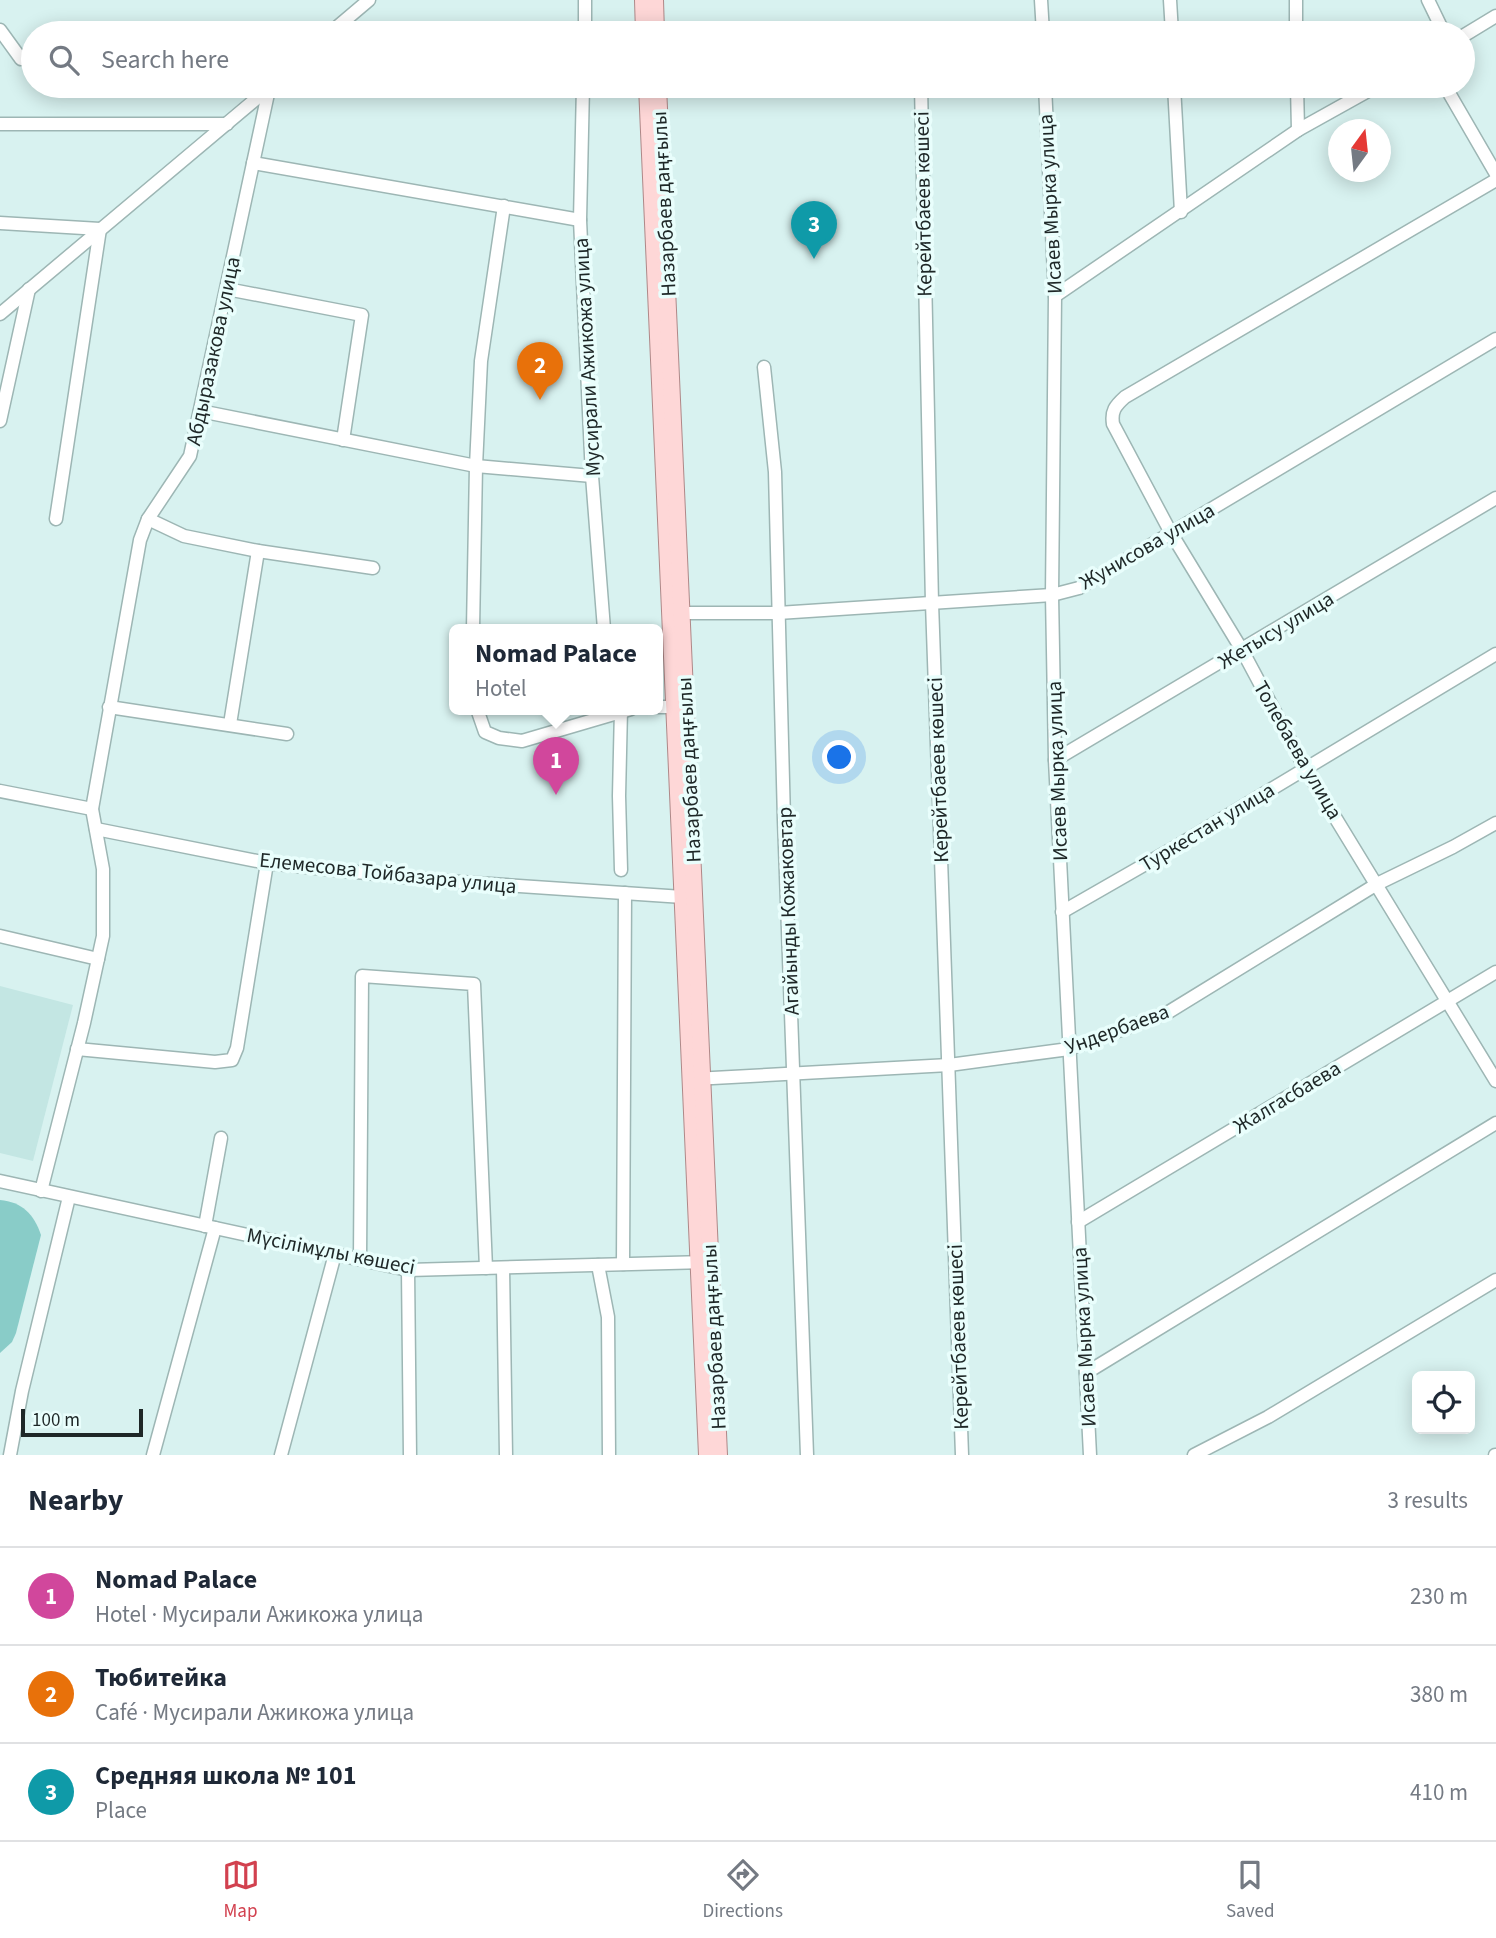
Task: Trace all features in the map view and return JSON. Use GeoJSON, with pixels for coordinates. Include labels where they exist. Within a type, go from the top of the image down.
{"type":"FeatureCollection","features":[{"type":"Feature","properties":{"kind":"main road"},"geometry":{"type":"LineString","coordinates":[[643,0],[644,21]]}},
{"type":"Feature","properties":{"kind":"main road"},"geometry":{"type":"LineString","coordinates":[[655,0],[656,21]]}},
{"type":"Feature","properties":{"kind":"main road","name":"Назарбаев даңғылы"},"geometry":{"type":"LineString","coordinates":[[648,98],[676,613],[666,707],[696,1078]]}},
{"type":"Feature","properties":{"kind":"main road","name":"Назарбаев даңғылы"},"geometry":{"type":"LineString","coordinates":[[658,98],[676,613],[704,1262],[707,1455]]}},
{"type":"Feature","properties":{"kind":"main road","name":"Назарбаев даңғылы"},"geometry":{"type":"LineString","coordinates":[[704,1262],[719,1455]]}},
{"type":"Feature","properties":{"kind":"street"},"geometry":{"type":"LineString","coordinates":[[344,21],[369,0]]}},
{"type":"Feature","properties":{"kind":"street"},"geometry":{"type":"LineString","coordinates":[[585,0],[585,21]]}},
{"type":"Feature","properties":{"kind":"street"},"geometry":{"type":"LineString","coordinates":[[1041,0],[1042,21]]}},
{"type":"Feature","properties":{"kind":"street"},"geometry":{"type":"LineString","coordinates":[[1170,0],[1171,21]]}},
{"type":"Feature","properties":{"kind":"street"},"geometry":{"type":"LineString","coordinates":[[1296,0],[1296,21]]}},
{"type":"Feature","properties":{"kind":"street"},"geometry":{"type":"LineString","coordinates":[[1428,0],[1438,21]]}},
{"type":"Feature","properties":{"kind":"street"},"geometry":{"type":"LineString","coordinates":[[1475,29],[1496,16]]}},
{"type":"Feature","properties":{"kind":"street"},"geometry":{"type":"LineString","coordinates":[[0,30],[21,59]]}},
{"type":"Feature","properties":{"kind":"street"},"geometry":{"type":"LineString","coordinates":[[0,314],[258,98]]}},
{"type":"Feature","properties":{"kind":"street","name":"Абдыразакова улица"},"geometry":{"type":"LineString","coordinates":[[92,809],[141,540],[148,519],[190,456],[268,98]]}},
{"type":"Feature","properties":{"kind":"street","name":"Мусирали Ажикожа улица"},"geometry":{"type":"LineString","coordinates":[[583,98],[580,220],[592,476],[604,624]]}},
{"type":"Feature","properties":{"kind":"street","name":"Керейтбаеев көшесі"},"geometry":{"type":"LineString","coordinates":[[920,98],[932,603],[962,1455]]}},
{"type":"Feature","properties":{"kind":"street","name":"Исаев Мырка улица"},"geometry":{"type":"LineString","coordinates":[[1046,98],[1055,296],[1052,595],[1055,760],[1090,1455]]}},
{"type":"Feature","properties":{"kind":"street"},"geometry":{"type":"LineString","coordinates":[[1175,98],[1181,212]]}},
{"type":"Feature","properties":{"kind":"street"},"geometry":{"type":"LineString","coordinates":[[1297,98],[1298,130]]}},
{"type":"Feature","properties":{"kind":"street"},"geometry":{"type":"LineString","coordinates":[[1055,296],[1298,130],[1355,98]]}},
{"type":"Feature","properties":{"kind":"street"},"geometry":{"type":"LineString","coordinates":[[1452,98],[1496,174]]}},
{"type":"Feature","properties":{"kind":"street"},"geometry":{"type":"LineString","coordinates":[[0,124],[227,124]]}},
{"type":"Feature","properties":{"kind":"street"},"geometry":{"type":"LineString","coordinates":[[253,163],[580,220]]}},
{"type":"Feature","properties":{"kind":"street","name":"Толебаева улица"},"geometry":{"type":"LineString","coordinates":[[1496,180],[1125,397],[1112,413],[1113,424],[1171,533],[1242,650],[1306,768],[1496,1081]]}},
{"type":"Feature","properties":{"kind":"street"},"geometry":{"type":"LineString","coordinates":[[474,624],[476,466],[481,361],[504,206]]}},
{"type":"Feature","properties":{"kind":"street"},"geometry":{"type":"LineString","coordinates":[[0,223],[100,229]]}},
{"type":"Feature","properties":{"kind":"street"},"geometry":{"type":"LineString","coordinates":[[56,519],[100,229]]}},
{"type":"Feature","properties":{"kind":"street"},"geometry":{"type":"LineString","coordinates":[[0,421],[29,289]]}},
{"type":"Feature","properties":{"kind":"street"},"geometry":{"type":"LineString","coordinates":[[227,289],[362,315],[343,440]]}},
{"type":"Feature","properties":{"kind":"street","name":"Жунисова улица"},"geometry":{"type":"LineString","coordinates":[[676,613],[778,613],[1052,595],[1079,588],[1496,339]]}},
{"type":"Feature","properties":{"kind":"street","name":"Агайынды Кожаковтар"},"geometry":{"type":"LineString","coordinates":[[764,367],[775,472],[807,1455]]}},
{"type":"Feature","properties":{"kind":"street"},"geometry":{"type":"LineString","coordinates":[[200,411],[476,466],[592,476]]}},
{"type":"Feature","properties":{"kind":"street","name":"Жетысу улица"},"geometry":{"type":"LineString","coordinates":[[1055,760],[1496,498]]}},
{"type":"Feature","properties":{"kind":"street"},"geometry":{"type":"LineString","coordinates":[[148,519],[184,536],[258,551],[373,568]]}},
{"type":"Feature","properties":{"kind":"street"},"geometry":{"type":"LineString","coordinates":[[230,724],[258,551]]}},
{"type":"Feature","properties":{"kind":"street","name":"Туркестан улица"},"geometry":{"type":"LineString","coordinates":[[1062,912],[1496,654]]}},
{"type":"Feature","properties":{"kind":"street"},"geometry":{"type":"LineString","coordinates":[[109,707],[288,734]]}},
{"type":"Feature","properties":{"kind":"street"},"geometry":{"type":"LineString","coordinates":[[480,715],[485,732],[499,738],[522,741],[612,715]]}},
{"type":"Feature","properties":{"kind":"street"},"geometry":{"type":"LineString","coordinates":[[621,870],[619,796],[625,715]]}},
{"type":"Feature","properties":{"kind":"street"},"geometry":{"type":"LineString","coordinates":[[0,791],[92,809],[103,869],[103,936],[41,1191]]}},
{"type":"Feature","properties":{"kind":"street","name":"Ундербаева"},"geometry":{"type":"LineString","coordinates":[[696,1078],[948,1065],[1069,1049],[1167,1013],[1377,884],[1453,847],[1496,822]]}},
{"type":"Feature","properties":{"kind":"street","name":"Елемесова Тойбазара улица"},"geometry":{"type":"LineString","coordinates":[[96,829],[267,863],[445,881],[682,897]]}},
{"type":"Feature","properties":{"kind":"street"},"geometry":{"type":"LineString","coordinates":[[77,1049],[215,1062],[232,1060],[237,1048],[267,863]]}},
{"type":"Feature","properties":{"kind":"street"},"geometry":{"type":"LineString","coordinates":[[623,1264],[625,893]]}},
{"type":"Feature","properties":{"kind":"street"},"geometry":{"type":"LineString","coordinates":[[0,936],[98,959]]}},
{"type":"Feature","properties":{"kind":"street","name":"Жалгасбаева"},"geometry":{"type":"LineString","coordinates":[[1078,1222],[1496,972]]}},
{"type":"Feature","properties":{"kind":"street"},"geometry":{"type":"LineString","coordinates":[[360,1259],[362,976],[474,984],[486,1268]]}},
{"type":"Feature","properties":{"kind":"street"},"geometry":{"type":"LineString","coordinates":[[1086,1373],[1496,1123]]}},
{"type":"Feature","properties":{"kind":"street"},"geometry":{"type":"LineString","coordinates":[[153,1455],[210,1227],[221,1138]]}},
{"type":"Feature","properties":{"kind":"street","name":"Мүсілімұлы көшесі"},"geometry":{"type":"LineString","coordinates":[[0,1181],[408,1270],[704,1262]]}},
{"type":"Feature","properties":{"kind":"street"},"geometry":{"type":"LineString","coordinates":[[10,1455],[22,1391],[69,1197]]}},
{"type":"Feature","properties":{"kind":"street"},"geometry":{"type":"LineString","coordinates":[[281,1455],[335,1254]]}},
{"type":"Feature","properties":{"kind":"street"},"geometry":{"type":"LineString","coordinates":[[598,1265],[608,1317],[609,1455]]}},
{"type":"Feature","properties":{"kind":"street"},"geometry":{"type":"LineString","coordinates":[[503,1268],[506,1455]]}},
{"type":"Feature","properties":{"kind":"street"},"geometry":{"type":"LineString","coordinates":[[408,1270],[410,1455]]}},
{"type":"Feature","properties":{"kind":"street"},"geometry":{"type":"LineString","coordinates":[[1194,1455],[1268,1417],[1496,1280]]}},
{"type":"Feature","properties":{"kind":"shaded area"},"geometry":{"type":"Polygon","coordinates":[[[0,986],[73,1005],[33,1161],[0,1153],[0,986]]]}},
{"type":"Feature","properties":{"kind":"shaded area"},"geometry":{"type":"Polygon","coordinates":[[[0,1200],[15,1203],[26,1210],[41,1235],[16,1333],[12,1342],[0,1353],[0,1200]]]}},
{"type":"Feature","properties":{"kind":"place","name":"Средняя школа № 101"},"geometry":{"type":"Point","coordinates":[814,259]}},
{"type":"Feature","properties":{"kind":"place","name":"Тюбитейка"},"geometry":{"type":"Point","coordinates":[540,400]}},
{"type":"Feature","properties":{"kind":"place","name":"Nomad Palace"},"geometry":{"type":"Point","coordinates":[556,795]}}]}
